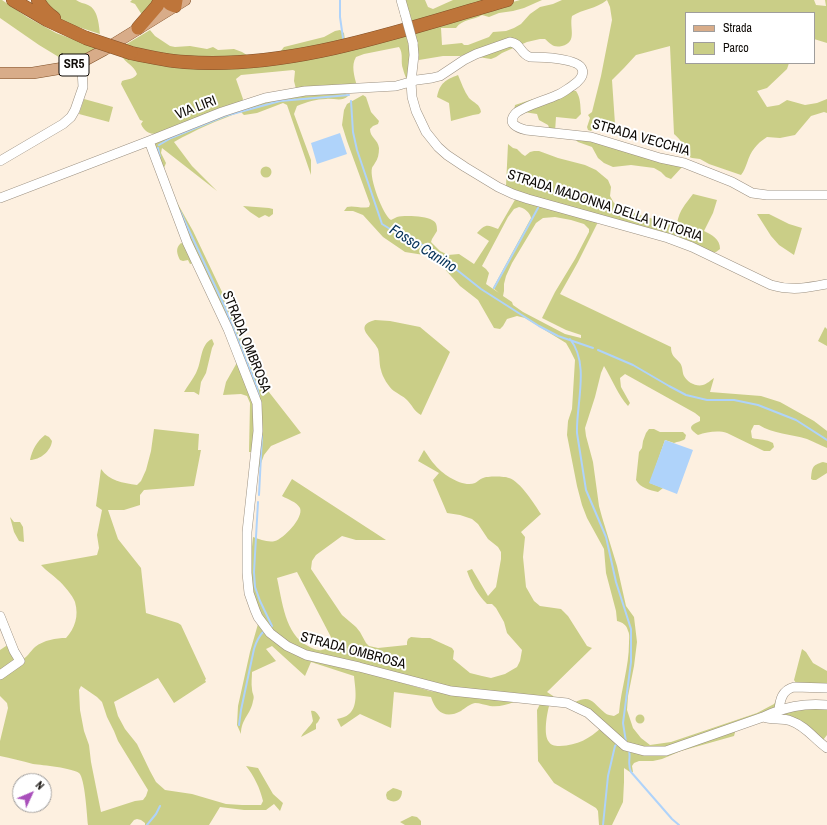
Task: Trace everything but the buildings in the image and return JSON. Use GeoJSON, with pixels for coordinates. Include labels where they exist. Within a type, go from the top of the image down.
{"type":"FeatureCollection","features":[{"type":"Feature","properties":{"kind":"highway"},"geometry":{"type":"LineString","coordinates":[[5,0],[20,11],[34,13]]}},
{"type":"Feature","properties":{"kind":"highway"},"geometry":{"type":"LineString","coordinates":[[13,0],[34,13],[81,36],[131,53],[166,60],[201,63],[238,62],[310,53],[421,25],[507,0]]}},
{"type":"Feature","properties":{"kind":"highway"},"geometry":{"type":"LineString","coordinates":[[38,0],[40,5],[51,16],[81,36]]}},
{"type":"Feature","properties":{"kind":"highway"},"geometry":{"type":"LineString","coordinates":[[138,28],[157,6],[160,0]]}},
{"type":"Feature","properties":{"kind":"main road","name":"SR5"},"geometry":{"type":"LineString","coordinates":[[0,73],[33,73],[68,67],[80,63],[104,50],[175,2]]}},
{"type":"Feature","properties":{"kind":"street","name":"STRADA MADONNA DELLA VITTORIA"},"geometry":{"type":"LineString","coordinates":[[401,0],[413,43],[414,55],[411,82],[412,97],[416,111],[426,132],[438,147],[464,167],[498,187],[528,199],[668,238],[692,247],[781,288],[804,288],[827,284]]}},
{"type":"Feature","properties":{"kind":"street","name":"STRADA VECCHIA"},"geometry":{"type":"LineString","coordinates":[[411,82],[440,76],[476,54],[510,42],[515,42],[526,56],[564,60],[576,63],[580,65],[583,72],[580,80],[564,92],[523,109],[515,114],[513,122],[518,128],[591,137],[660,158],[684,163],[732,182],[752,193],[768,195],[827,195]]}},
{"type":"Feature","properties":{"kind":"street"},"geometry":{"type":"LineString","coordinates":[[0,160],[62,124],[71,117],[83,87],[82,69],[80,63]]}},
{"type":"Feature","properties":{"kind":"street","name":"VIA LIRI"},"geometry":{"type":"LineString","coordinates":[[0,198],[222,112],[265,98],[305,91],[396,86],[411,82]]}},
{"type":"Feature","properties":{"kind":"street","name":"STRADA OMBROSA"},"geometry":{"type":"LineString","coordinates":[[149,141],[187,242],[228,329],[256,403],[258,431],[247,532],[247,573],[249,593],[258,618],[270,633],[287,646],[306,655],[451,691],[567,702],[588,712],[625,746],[644,750],[666,750],[763,717],[779,710],[806,705],[827,705]]}},
{"type":"Feature","properties":{"kind":"street"},"geometry":{"type":"LineString","coordinates":[[0,616],[20,661],[0,675]]}},
{"type":"Feature","properties":{"kind":"street"},"geometry":{"type":"LineString","coordinates":[[779,710],[781,696],[791,687],[827,688]]}},
{"type":"Feature","properties":{"kind":"street"},"geometry":{"type":"LineString","coordinates":[[763,717],[768,719],[784,719],[794,721],[827,748]]}},
{"type":"Feature","properties":{"kind":"green space"},"geometry":{"type":"Polygon","coordinates":[[[0,0],[56,33],[97,48],[67,62],[0,18],[0,0]]]}},
{"type":"Feature","properties":{"kind":"green space"},"geometry":{"type":"Polygon","coordinates":[[[41,0],[76,0],[88,5],[96,14],[100,34],[66,23],[52,14],[41,0]]]}},
{"type":"Feature","properties":{"kind":"green space"},"geometry":{"type":"Polygon","coordinates":[[[132,0],[157,0],[144,18],[135,4],[130,2],[132,0]]]}},
{"type":"Feature","properties":{"kind":"green space"},"geometry":{"type":"Polygon","coordinates":[[[405,0],[425,0],[428,7],[433,9],[453,0],[492,0],[411,21],[405,0]]]}},
{"type":"Feature","properties":{"kind":"green space"},"geometry":{"type":"Polygon","coordinates":[[[520,0],[542,0],[524,8],[499,13],[489,17],[482,15],[461,23],[456,28],[441,28],[442,45],[462,43],[464,45],[468,45],[489,37],[493,32],[506,31],[514,28],[521,24],[530,14],[540,7],[562,0],[607,0],[572,16],[572,34],[570,41],[562,46],[554,46],[545,39],[540,39],[527,42],[491,59],[478,57],[472,54],[443,56],[419,60],[414,30],[520,0]]]}},
{"type":"Feature","properties":{"kind":"green space"},"geometry":{"type":"Polygon","coordinates":[[[607,0],[814,0],[816,5],[826,6],[825,0],[827,0],[827,43],[815,39],[815,12],[685,12],[685,64],[789,64],[787,69],[767,88],[757,91],[767,107],[779,105],[787,100],[805,105],[817,103],[827,99],[827,113],[824,112],[811,116],[795,135],[780,138],[767,137],[752,151],[741,175],[709,164],[700,159],[684,155],[682,143],[674,134],[670,46],[636,55],[612,80],[615,124],[610,121],[602,120],[591,131],[588,130],[587,127],[590,118],[588,115],[592,112],[612,20],[610,7],[607,0]]]}},
{"type":"Feature","properties":{"kind":"green space"},"geometry":{"type":"Polygon","coordinates":[[[150,30],[155,36],[170,46],[190,46],[207,49],[213,47],[218,50],[234,49],[250,57],[176,56],[125,45],[150,30]]]}},
{"type":"Feature","properties":{"kind":"green space"},"geometry":{"type":"Polygon","coordinates":[[[340,30],[344,33],[345,41],[280,52],[284,47],[324,37],[340,30]]]}},
{"type":"Feature","properties":{"kind":"green space"},"geometry":{"type":"Polygon","coordinates":[[[408,32],[412,48],[410,74],[406,78],[402,66],[399,47],[356,57],[353,67],[357,86],[296,89],[294,81],[295,71],[293,70],[241,75],[236,79],[243,99],[242,103],[156,134],[149,133],[144,129],[141,124],[143,121],[140,120],[121,84],[122,81],[133,78],[137,74],[134,68],[122,56],[196,65],[408,32]]]}},
{"type":"Feature","properties":{"kind":"green space"},"geometry":{"type":"Polygon","coordinates":[[[458,75],[467,95],[478,105],[481,112],[479,114],[451,121],[449,103],[437,97],[442,85],[458,75]]]}},
{"type":"Feature","properties":{"kind":"green space"},"geometry":{"type":"Polygon","coordinates":[[[562,90],[576,91],[580,99],[581,114],[576,119],[556,117],[555,132],[550,130],[548,125],[539,120],[537,114],[517,111],[513,116],[515,105],[533,99],[541,101],[562,90]]]}},
{"type":"Feature","properties":{"kind":"green space"},"geometry":{"type":"Polygon","coordinates":[[[345,93],[348,96],[343,99],[319,100],[297,106],[294,114],[311,160],[311,175],[287,105],[283,103],[257,113],[244,115],[241,112],[224,118],[174,142],[192,166],[217,191],[162,148],[161,153],[166,163],[164,168],[154,146],[156,143],[233,112],[286,97],[345,93]]]}},
{"type":"Feature","properties":{"kind":"green space"},"geometry":{"type":"Polygon","coordinates":[[[363,95],[366,97],[371,112],[379,121],[378,124],[370,129],[370,132],[379,148],[378,158],[372,168],[372,173],[375,188],[381,204],[391,220],[400,216],[410,216],[434,221],[437,226],[437,231],[431,242],[440,251],[448,255],[459,254],[474,264],[489,241],[477,233],[484,226],[491,226],[498,229],[516,198],[598,222],[560,294],[671,347],[673,354],[681,365],[684,376],[692,384],[703,385],[714,378],[710,392],[761,396],[780,402],[814,421],[827,431],[827,448],[807,439],[776,432],[759,425],[754,425],[751,431],[752,438],[773,443],[774,447],[770,451],[764,451],[724,432],[712,432],[698,435],[691,429],[691,427],[700,421],[700,417],[625,374],[620,378],[621,387],[630,403],[628,406],[618,392],[604,366],[585,428],[593,462],[599,506],[617,566],[626,606],[634,617],[637,642],[627,710],[633,728],[641,738],[650,745],[671,742],[757,713],[774,704],[779,695],[774,709],[687,742],[655,749],[630,744],[575,702],[588,699],[607,714],[614,716],[619,713],[628,661],[629,632],[625,625],[617,621],[616,611],[606,573],[604,549],[587,518],[577,486],[567,435],[568,421],[572,409],[575,360],[566,343],[525,318],[517,316],[507,319],[500,329],[494,328],[478,300],[460,286],[442,266],[424,255],[405,252],[383,237],[363,215],[353,211],[344,211],[347,207],[369,207],[370,204],[342,125],[344,110],[347,104],[363,95]],[[519,207],[514,209],[508,217],[482,266],[489,273],[486,284],[499,293],[493,288],[531,218],[523,208],[519,207]],[[555,217],[543,218],[536,223],[506,276],[503,296],[523,312],[565,334],[581,338],[581,335],[566,330],[542,318],[589,232],[589,229],[584,224],[555,217]]]}},
{"type":"Feature","properties":{"kind":"green space"},"geometry":{"type":"Polygon","coordinates":[[[84,99],[113,107],[109,122],[79,114],[84,99]]]}},
{"type":"Feature","properties":{"kind":"green space"},"geometry":{"type":"Polygon","coordinates":[[[575,137],[683,166],[671,179],[654,168],[631,165],[613,167],[604,163],[598,158],[592,147],[578,142],[575,137]]]}},
{"type":"Feature","properties":{"kind":"green space"},"geometry":{"type":"Polygon","coordinates":[[[508,144],[525,156],[530,152],[539,151],[585,165],[596,170],[608,180],[611,187],[610,196],[614,203],[639,215],[661,221],[677,223],[681,211],[693,194],[717,200],[713,213],[704,231],[717,240],[720,249],[711,253],[513,191],[506,186],[508,144]]]}},
{"type":"Feature","properties":{"kind":"green space"},"geometry":{"type":"Polygon","coordinates":[[[266,166],[270,168],[272,172],[270,176],[266,178],[262,176],[260,172],[262,168],[266,166]]]}},
{"type":"Feature","properties":{"kind":"green space"},"geometry":{"type":"Polygon","coordinates":[[[170,190],[193,231],[233,315],[243,342],[259,377],[301,433],[271,446],[264,455],[259,469],[258,402],[170,190]]]}},
{"type":"Feature","properties":{"kind":"green space"},"geometry":{"type":"Polygon","coordinates":[[[243,206],[273,209],[273,214],[269,217],[265,215],[259,218],[243,206]]]}},
{"type":"Feature","properties":{"kind":"green space"},"geometry":{"type":"Polygon","coordinates":[[[757,214],[769,214],[789,224],[802,228],[794,255],[779,245],[771,236],[757,214]]]}},
{"type":"Feature","properties":{"kind":"green space"},"geometry":{"type":"Polygon","coordinates":[[[181,243],[184,244],[193,263],[190,264],[188,260],[180,260],[177,251],[181,243]]]}},
{"type":"Feature","properties":{"kind":"green space"},"geometry":{"type":"Polygon","coordinates":[[[375,320],[390,321],[420,327],[450,352],[421,415],[409,402],[388,385],[384,378],[380,368],[378,349],[366,333],[365,329],[365,326],[368,323],[375,320]]]}},
{"type":"Feature","properties":{"kind":"green space"},"geometry":{"type":"Polygon","coordinates":[[[825,327],[827,329],[827,346],[818,341],[825,327]]]}},
{"type":"Feature","properties":{"kind":"green space"},"geometry":{"type":"Polygon","coordinates":[[[212,339],[214,344],[206,373],[201,382],[199,395],[194,392],[184,392],[198,369],[205,345],[212,339]]]}},
{"type":"Feature","properties":{"kind":"green space"},"geometry":{"type":"Polygon","coordinates":[[[239,359],[256,403],[254,452],[249,452],[250,403],[247,396],[241,394],[223,395],[226,382],[239,359]]]}},
{"type":"Feature","properties":{"kind":"green space"},"geometry":{"type":"Polygon","coordinates":[[[154,429],[199,434],[198,450],[201,450],[194,486],[144,490],[140,495],[140,505],[124,510],[108,510],[118,539],[141,568],[146,613],[181,625],[206,679],[206,682],[174,703],[158,678],[114,702],[118,716],[125,729],[137,744],[156,782],[165,790],[192,794],[226,804],[261,805],[263,801],[260,791],[246,766],[258,768],[273,794],[283,803],[280,811],[274,804],[266,810],[244,810],[220,807],[209,825],[145,825],[145,823],[141,820],[137,819],[130,825],[88,825],[83,782],[79,773],[64,768],[33,764],[0,756],[0,741],[8,708],[7,703],[0,696],[0,650],[9,644],[21,661],[35,647],[42,643],[54,639],[66,638],[72,630],[75,622],[77,612],[75,602],[68,590],[41,565],[97,555],[99,548],[97,535],[102,510],[96,506],[101,469],[112,479],[137,485],[141,481],[146,470],[151,451],[154,429]],[[81,686],[79,690],[80,710],[84,731],[89,745],[101,812],[135,801],[143,800],[148,790],[118,741],[102,702],[81,686]]]}},
{"type":"Feature","properties":{"kind":"green space"},"geometry":{"type":"Polygon","coordinates":[[[649,429],[654,429],[660,432],[683,432],[686,435],[685,439],[682,441],[674,443],[665,440],[650,483],[663,488],[658,492],[643,487],[636,480],[639,452],[649,429]]]}},
{"type":"Feature","properties":{"kind":"green space"},"geometry":{"type":"Polygon","coordinates":[[[45,435],[52,441],[50,448],[41,457],[30,460],[35,446],[45,435]]]}},
{"type":"Feature","properties":{"kind":"green space"},"geometry":{"type":"Polygon","coordinates":[[[424,450],[438,469],[453,479],[465,484],[475,483],[482,478],[488,477],[509,478],[522,488],[541,514],[521,532],[525,537],[523,557],[526,587],[534,601],[540,606],[561,609],[568,616],[587,646],[592,648],[547,692],[553,696],[555,701],[451,690],[302,650],[282,641],[265,621],[255,599],[251,581],[253,537],[267,541],[275,541],[292,528],[299,517],[300,508],[294,502],[282,496],[292,479],[386,540],[356,540],[342,536],[316,555],[312,561],[311,569],[342,615],[356,627],[369,646],[378,648],[407,645],[408,639],[411,637],[430,638],[452,648],[454,651],[453,659],[470,673],[491,678],[505,674],[517,667],[522,650],[507,633],[504,622],[496,608],[492,604],[487,604],[478,593],[467,571],[472,569],[488,596],[496,587],[501,552],[498,547],[488,539],[478,524],[472,519],[447,513],[433,480],[439,473],[418,461],[424,450]],[[297,572],[277,578],[289,625],[300,641],[311,648],[320,650],[328,648],[332,639],[297,572]]]}},
{"type":"Feature","properties":{"kind":"green space"},"geometry":{"type":"Polygon","coordinates":[[[823,462],[827,463],[827,473],[816,480],[811,479],[813,468],[817,464],[823,462]]]}},
{"type":"Feature","properties":{"kind":"green space"},"geometry":{"type":"Polygon","coordinates":[[[10,517],[14,522],[20,522],[23,527],[24,542],[19,541],[14,532],[10,517]]]}},
{"type":"Feature","properties":{"kind":"green space"},"geometry":{"type":"Polygon","coordinates":[[[258,624],[275,640],[341,665],[430,691],[514,702],[496,706],[475,703],[456,713],[446,714],[439,711],[433,703],[431,697],[394,692],[391,728],[360,714],[341,727],[337,719],[348,715],[354,706],[356,696],[354,676],[311,662],[305,676],[272,646],[266,649],[276,661],[252,672],[252,691],[254,699],[252,706],[244,720],[241,734],[237,725],[238,706],[258,624]]]}},
{"type":"Feature","properties":{"kind":"green space"},"geometry":{"type":"Polygon","coordinates":[[[802,649],[806,652],[813,663],[827,671],[827,687],[796,683],[794,680],[802,649]]]}},
{"type":"Feature","properties":{"kind":"green space"},"geometry":{"type":"Polygon","coordinates":[[[540,704],[549,706],[546,735],[550,743],[556,746],[578,743],[588,738],[602,727],[640,753],[736,729],[734,736],[681,751],[662,759],[653,761],[639,761],[634,763],[632,766],[633,772],[630,772],[624,768],[623,802],[612,825],[599,825],[598,811],[596,808],[554,783],[538,761],[537,710],[540,704]]]}},
{"type":"Feature","properties":{"kind":"green space"},"geometry":{"type":"Polygon","coordinates":[[[827,708],[827,735],[823,740],[781,715],[798,709],[827,708]]]}},
{"type":"Feature","properties":{"kind":"green space"},"geometry":{"type":"Polygon","coordinates":[[[311,711],[314,711],[320,718],[316,724],[316,729],[301,737],[313,721],[311,711]]]}},
{"type":"Feature","properties":{"kind":"green space"},"geometry":{"type":"Polygon","coordinates":[[[638,715],[642,715],[644,719],[642,723],[638,723],[636,721],[636,717],[638,715]]]}},
{"type":"Feature","properties":{"kind":"green space"},"geometry":{"type":"Polygon","coordinates":[[[393,788],[402,791],[401,797],[397,801],[390,801],[387,799],[387,792],[393,788]]]}},
{"type":"Feature","properties":{"kind":"green space"},"geometry":{"type":"Polygon","coordinates":[[[412,816],[417,817],[421,821],[421,825],[405,825],[400,822],[412,816]]]}},
{"type":"Feature","properties":{"kind":"water"},"geometry":{"type":"Polygon","coordinates":[[[340,133],[347,154],[317,164],[311,143],[340,133]]]}},
{"type":"Feature","properties":{"kind":"water"},"geometry":{"type":"Polygon","coordinates":[[[665,440],[693,450],[677,494],[649,483],[665,440]]]}},
{"type":"Feature","properties":{"kind":"waterway","name":"Fosso Canino"},"geometry":{"type":"LineString","coordinates":[[340,0],[340,17],[343,38]]}},
{"type":"Feature","properties":{"kind":"waterway"},"geometry":{"type":"LineString","coordinates":[[159,145],[171,138],[225,116],[280,101],[349,95]]}},
{"type":"Feature","properties":{"kind":"waterway","name":"Fosso Canino"},"geometry":{"type":"LineString","coordinates":[[351,101],[353,132],[357,150],[382,224],[419,243],[438,255],[481,289],[539,326],[558,336],[593,348]]}},
{"type":"Feature","properties":{"kind":"waterway"},"geometry":{"type":"LineString","coordinates":[[158,148],[160,158]]}},
{"type":"Feature","properties":{"kind":"waterway"},"geometry":{"type":"LineString","coordinates":[[494,288],[538,208]]}},
{"type":"Feature","properties":{"kind":"waterway"},"geometry":{"type":"LineString","coordinates":[[180,211],[224,305],[257,387],[259,396]]}},
{"type":"Feature","properties":{"kind":"waterway"},"geometry":{"type":"LineString","coordinates":[[570,339],[576,349],[581,372],[577,433],[586,490],[606,537],[616,582],[631,629],[631,662],[623,723],[626,742]]}},
{"type":"Feature","properties":{"kind":"waterway","name":"Fosso Canino"},"geometry":{"type":"LineString","coordinates":[[598,350],[633,365],[686,395],[707,400],[734,400],[758,405],[796,420],[827,440]]}},
{"type":"Feature","properties":{"kind":"waterway"},"geometry":{"type":"LineString","coordinates":[[259,495],[262,436]]}},
{"type":"Feature","properties":{"kind":"waterway"},"geometry":{"type":"LineString","coordinates":[[258,502],[254,572],[255,587],[272,626]]}},
{"type":"Feature","properties":{"kind":"waterway"},"geometry":{"type":"LineString","coordinates":[[239,725],[254,649],[260,635],[264,631]]}},
{"type":"Feature","properties":{"kind":"waterway"},"geometry":{"type":"LineString","coordinates":[[603,825],[608,776],[615,746],[617,744]]}},
{"type":"Feature","properties":{"kind":"waterway"},"geometry":{"type":"LineString","coordinates":[[629,750],[629,766],[631,772],[679,825]]}},
{"type":"Feature","properties":{"kind":"waterway"},"geometry":{"type":"LineString","coordinates":[[147,825],[156,814],[160,806]]}}]}
